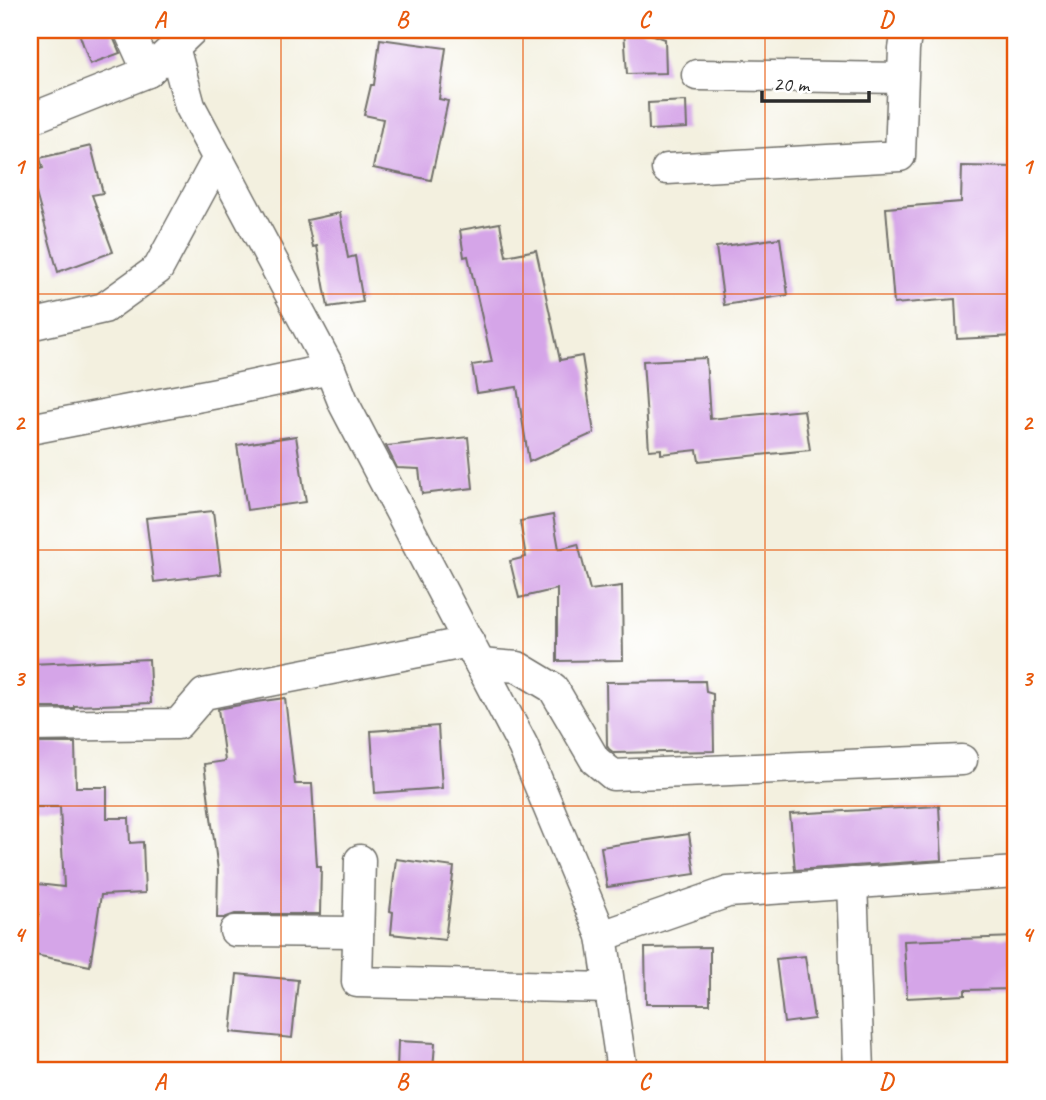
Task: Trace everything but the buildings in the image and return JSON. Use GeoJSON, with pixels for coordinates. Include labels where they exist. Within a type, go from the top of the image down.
{"type":"FeatureCollection","features":[{"type":"Feature","properties":{"kind":"street"},"geometry":{"type":"LineString","coordinates":[[129,30],[148,72]]}},
{"type":"Feature","properties":{"kind":"street"},"geometry":{"type":"LineString","coordinates":[[667,169],[900,156],[902,78],[907,30]]}},
{"type":"Feature","properties":{"kind":"street"},"geometry":{"type":"LineString","coordinates":[[30,118],[148,72],[183,38]]}},
{"type":"Feature","properties":{"kind":"street"},"geometry":{"type":"LineString","coordinates":[[183,38],[190,106],[330,369],[344,404],[523,746],[602,936],[622,1070]]}},
{"type":"Feature","properties":{"kind":"street"},"geometry":{"type":"LineString","coordinates":[[697,75],[902,78]]}},
{"type":"Feature","properties":{"kind":"street"},"geometry":{"type":"LineString","coordinates":[[30,325],[104,308],[158,269],[218,158]]}},
{"type":"Feature","properties":{"kind":"street"},"geometry":{"type":"LineString","coordinates":[[30,429],[330,369]]}},
{"type":"Feature","properties":{"kind":"street"},"geometry":{"type":"LineString","coordinates":[[30,726],[178,724],[204,694],[474,653],[518,667],[553,688],[595,760],[612,775],[962,760]]}},
{"type":"Feature","properties":{"kind":"street"},"geometry":{"type":"LineString","coordinates":[[360,860],[356,982],[610,988]]}},
{"type":"Feature","properties":{"kind":"street"},"geometry":{"type":"LineString","coordinates":[[602,936],[728,892],[1016,872]]}},
{"type":"Feature","properties":{"kind":"street"},"geometry":{"type":"LineString","coordinates":[[852,883],[859,1070]]}},
{"type":"Feature","properties":{"kind":"street"},"geometry":{"type":"LineString","coordinates":[[235,931],[358,932]]}}]}
